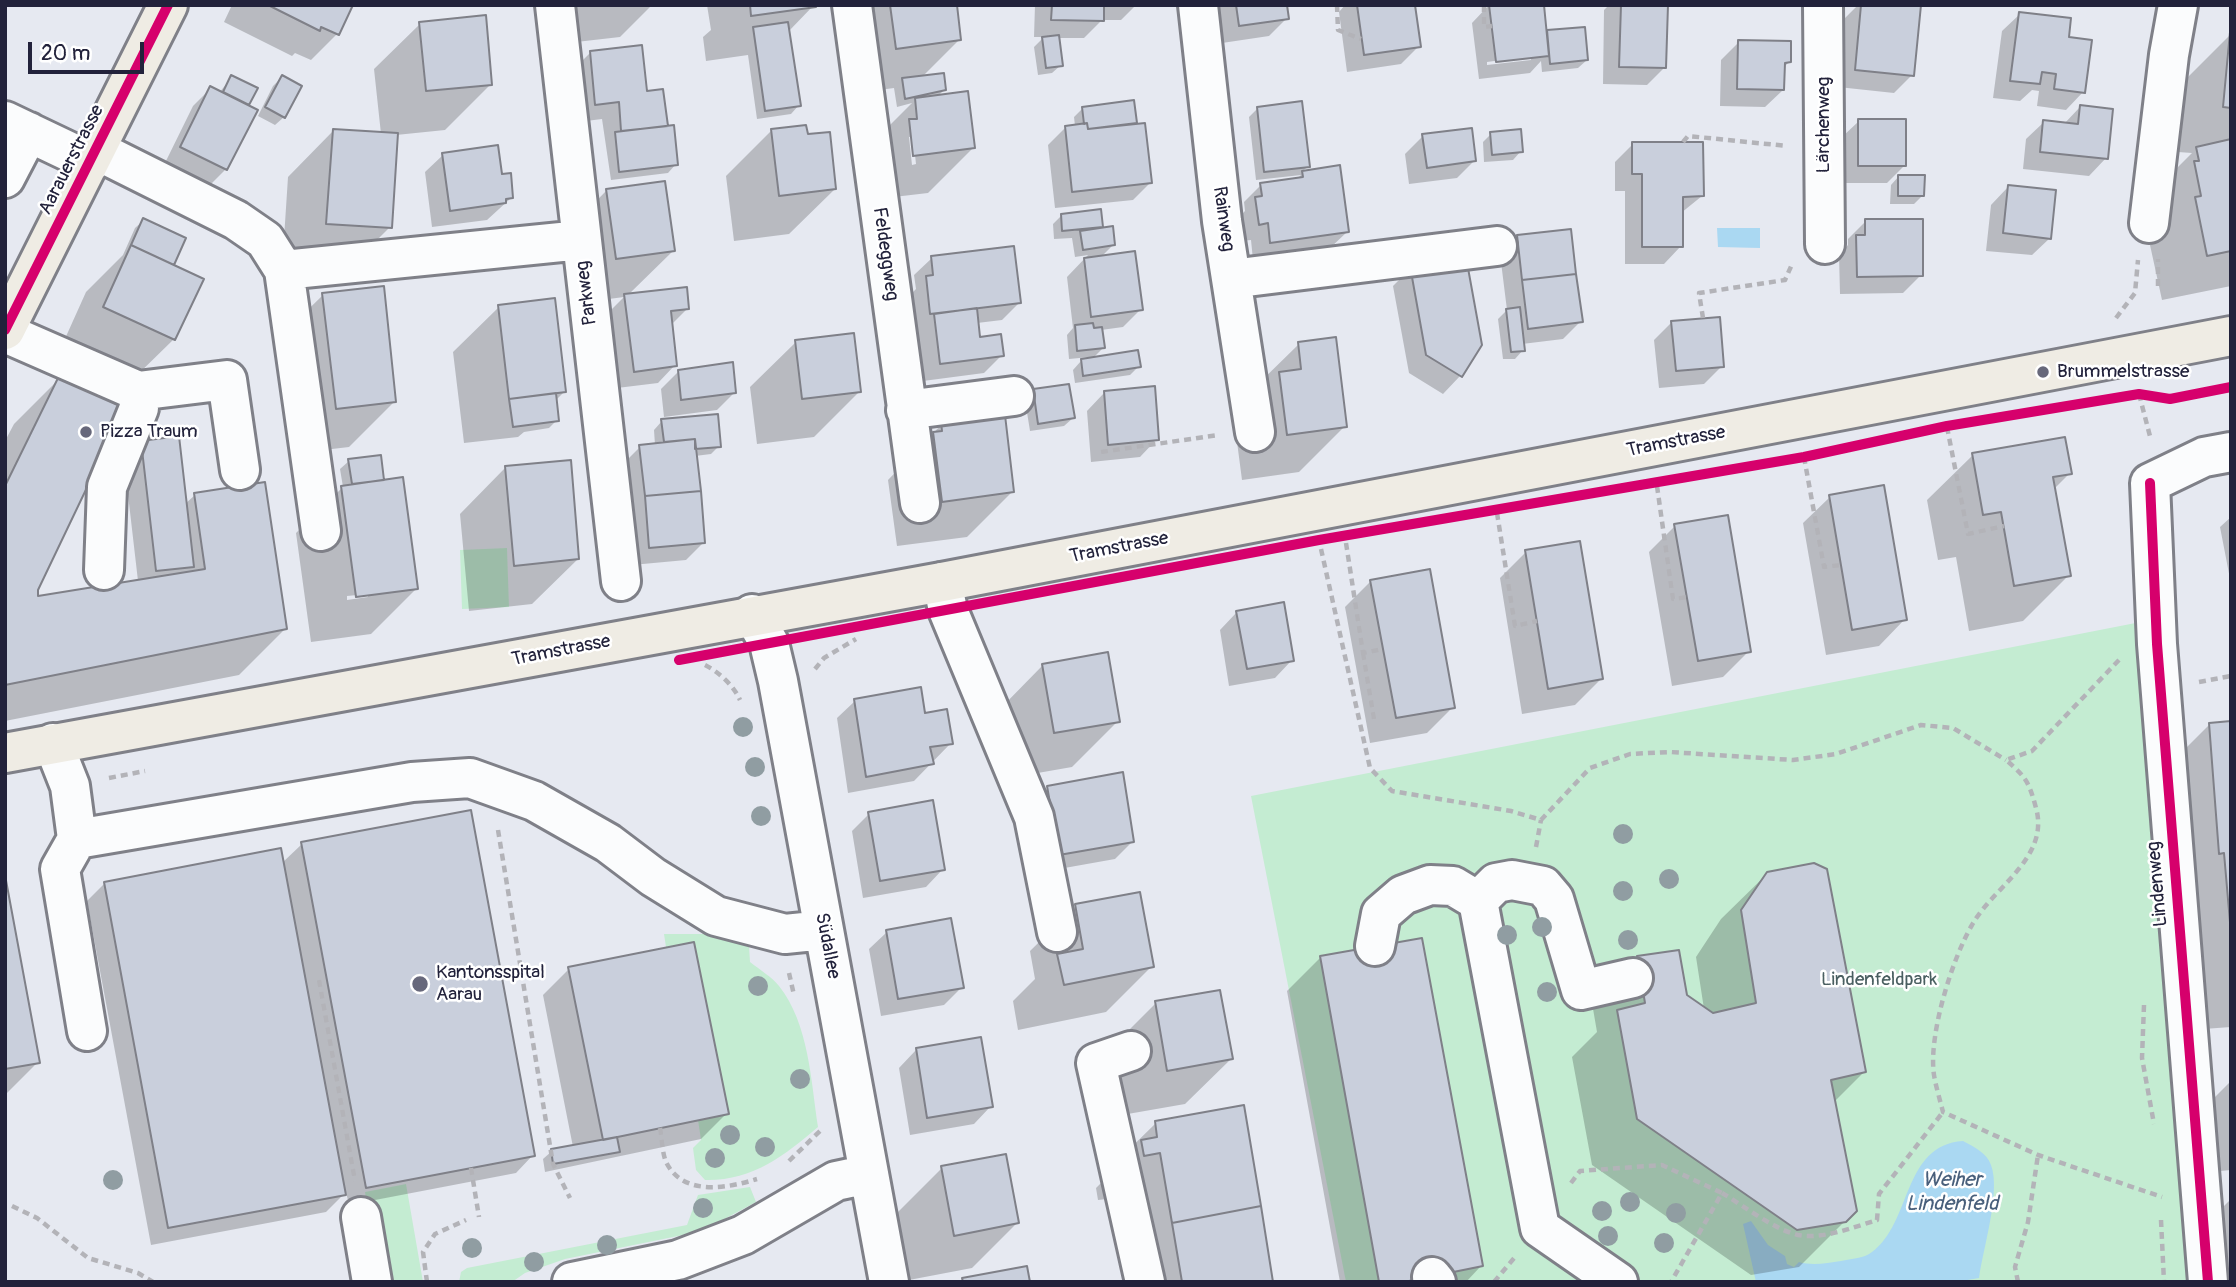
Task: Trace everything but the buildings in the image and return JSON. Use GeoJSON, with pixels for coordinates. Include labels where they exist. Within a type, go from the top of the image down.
{"type":"FeatureCollection","features":[{"type":"Feature","properties":{"kind":"main road","name":"Aarauerstrasse"},"geometry":{"type":"LineString","coordinates":[[5,331],[168,5]]}},
{"type":"Feature","properties":{"kind":"main road","name":"Tramstrasse"},"geometry":{"type":"LineString","coordinates":[[5,753],[435,675],[760,629],[942,582],[2231,335]]}},
{"type":"Feature","properties":{"kind":"street","name":"Parkweg"},"geometry":{"type":"LineString","coordinates":[[555,5],[621,581]]}},
{"type":"Feature","properties":{"kind":"street","name":"Feldeggweg"},"geometry":{"type":"LineString","coordinates":[[852,5],[920,503]]}},
{"type":"Feature","properties":{"kind":"street","name":"Rainweg"},"geometry":{"type":"LineString","coordinates":[[1198,5],[1231,279],[1254,429]]}},
{"type":"Feature","properties":{"kind":"street","name":"Lärchenweg"},"geometry":{"type":"LineString","coordinates":[[1824,5],[1825,244]]}},
{"type":"Feature","properties":{"kind":"street"},"geometry":{"type":"LineString","coordinates":[[2149,223],[2169,55],[2178,5]]}},
{"type":"Feature","properties":{"kind":"street"},"geometry":{"type":"LineString","coordinates":[[5,178],[17,126],[94,156]]}},
{"type":"Feature","properties":{"kind":"street","name":"Aarauerstrasse"},"geometry":{"type":"LineString","coordinates":[[94,156],[236,220],[275,255]]}},
{"type":"Feature","properties":{"kind":"street"},"geometry":{"type":"LineString","coordinates":[[321,531],[275,255],[581,240]]}},
{"type":"Feature","properties":{"kind":"street"},"geometry":{"type":"LineString","coordinates":[[1231,279],[1497,246]]}},
{"type":"Feature","properties":{"kind":"street"},"geometry":{"type":"LineString","coordinates":[[5,331],[138,391],[227,380],[240,470]]}},
{"type":"Feature","properties":{"kind":"street"},"geometry":{"type":"LineString","coordinates":[[104,570],[107,487],[138,408],[138,391]]}},
{"type":"Feature","properties":{"kind":"street"},"geometry":{"type":"LineString","coordinates":[[906,410],[1014,396]]}},
{"type":"Feature","properties":{"kind":"street","name":"Lindenweg"},"geometry":{"type":"LineString","coordinates":[[2208,1282],[2157,643],[2150,483],[2204,457],[2231,452]]}},
{"type":"Feature","properties":{"kind":"street"},"geometry":{"type":"LineString","coordinates":[[942,582],[948,610],[1034,817],[1056,932]]}},
{"type":"Feature","properties":{"kind":"street","name":"Südallee"},"geometry":{"type":"LineString","coordinates":[[760,629],[824,930],[889,1282]]}},
{"type":"Feature","properties":{"kind":"street"},"geometry":{"type":"LineString","coordinates":[[53,743],[70,786],[77,839],[60,869],[87,1031]]}},
{"type":"Feature","properties":{"kind":"street"},"geometry":{"type":"LineString","coordinates":[[77,839],[412,782],[470,778],[534,801],[608,842],[653,877],[716,916],[785,934],[824,930]]}},
{"type":"Feature","properties":{"kind":"street"},"geometry":{"type":"LineString","coordinates":[[1478,901],[1496,883],[1512,880],[1543,886],[1554,899],[1581,990],[1633,978]]}},
{"type":"Feature","properties":{"kind":"street"},"geometry":{"type":"LineString","coordinates":[[1376,946],[1381,914],[1403,895],[1430,885],[1453,886],[1478,901],[1540,1228],[1618,1282]]}},
{"type":"Feature","properties":{"kind":"street"},"geometry":{"type":"LineString","coordinates":[[1131,1051],[1096,1063],[1146,1282]]}},
{"type":"Feature","properties":{"kind":"street"},"geometry":{"type":"LineString","coordinates":[[572,1282],[678,1260],[743,1235],[836,1181],[869,1174]]}},
{"type":"Feature","properties":{"kind":"street"},"geometry":{"type":"LineString","coordinates":[[361,1217],[372,1282]]}},
{"type":"Feature","properties":{"kind":"path"},"geometry":{"type":"LineString","coordinates":[[1337,5],[1338,30],[1362,39]]}},
{"type":"Feature","properties":{"kind":"path"},"geometry":{"type":"LineString","coordinates":[[1484,5],[1484,27],[1492,26]]}},
{"type":"Feature","properties":{"kind":"path"},"geometry":{"type":"LineString","coordinates":[[1683,142],[1688,136],[1824,150]]}},
{"type":"Feature","properties":{"kind":"path"},"geometry":{"type":"LineString","coordinates":[[2110,359],[2112,325],[2135,293],[2140,239],[2149,223]]}},
{"type":"Feature","properties":{"kind":"path"},"geometry":{"type":"LineString","coordinates":[[1703,318],[1699,293],[1785,280],[1801,244],[1825,244]]}},
{"type":"Feature","properties":{"kind":"path"},"geometry":{"type":"LineString","coordinates":[[2126,397],[2150,396]]}},
{"type":"Feature","properties":{"kind":"path"},"geometry":{"type":"LineString","coordinates":[[1934,429],[1953,425],[1968,534],[2004,526]]}},
{"type":"Feature","properties":{"kind":"path"},"geometry":{"type":"LineString","coordinates":[[1101,452],[1254,429]]}},
{"type":"Feature","properties":{"kind":"path"},"geometry":{"type":"LineString","coordinates":[[1790,459],[1817,454]]}},
{"type":"Feature","properties":{"kind":"path"},"geometry":{"type":"LineString","coordinates":[[1804,457],[1824,567],[1841,565]]}},
{"type":"Feature","properties":{"kind":"path"},"geometry":{"type":"LineString","coordinates":[[1644,485],[1670,481]]}},
{"type":"Feature","properties":{"kind":"path"},"geometry":{"type":"LineString","coordinates":[[1657,483],[1673,599],[1687,597]]}},
{"type":"Feature","properties":{"kind":"path"},"geometry":{"type":"LineString","coordinates":[[1484,511],[1509,506]]}},
{"type":"Feature","properties":{"kind":"path"},"geometry":{"type":"LineString","coordinates":[[1497,509],[1515,625],[1537,621]]}},
{"type":"Feature","properties":{"kind":"path"},"geometry":{"type":"LineString","coordinates":[[1306,543],[1357,534]]}},
{"type":"Feature","properties":{"kind":"path"},"geometry":{"type":"LineString","coordinates":[[1345,536],[1374,719]]}},
{"type":"Feature","properties":{"kind":"path"},"geometry":{"type":"LineString","coordinates":[[1319,540],[1370,768],[1392,791],[1511,811],[1541,820],[1590,768],[1630,754],[1670,752],[1793,760],[1836,754],[1921,725],[1952,728],[2006,760],[2028,780],[2038,814],[2039,835],[2018,870],[1972,925],[1939,1010],[1933,1073],[1943,1112]]}},
{"type":"Feature","properties":{"kind":"path"},"geometry":{"type":"LineString","coordinates":[[850,628],[864,626]]}},
{"type":"Feature","properties":{"kind":"path"},"geometry":{"type":"LineString","coordinates":[[691,658],[760,629]]}},
{"type":"Feature","properties":{"kind":"path"},"geometry":{"type":"LineString","coordinates":[[1363,653],[1383,649]]}},
{"type":"Feature","properties":{"kind":"path"},"geometry":{"type":"LineString","coordinates":[[2006,760],[2032,751],[2121,658]]}},
{"type":"Feature","properties":{"kind":"path"},"geometry":{"type":"LineString","coordinates":[[490,785],[553,1164],[570,1199]]}},
{"type":"Feature","properties":{"kind":"path"},"geometry":{"type":"LineString","coordinates":[[318,980],[361,1217]]}},
{"type":"Feature","properties":{"kind":"path"},"geometry":{"type":"LineString","coordinates":[[1943,1112],[2038,1155],[2160,1197],[2201,1195]]}},
{"type":"Feature","properties":{"kind":"path"},"geometry":{"type":"LineString","coordinates":[[1494,1282],[1540,1228],[1580,1171],[1662,1165],[1722,1193],[1777,1227],[1800,1236],[1840,1231],[1877,1220],[1879,1194],[1943,1112]]}},
{"type":"Feature","properties":{"kind":"path"},"geometry":{"type":"LineString","coordinates":[[780,1166],[810,1142],[827,1123]]}},
{"type":"Feature","properties":{"kind":"path"},"geometry":{"type":"LineString","coordinates":[[660,1128],[666,1161],[679,1177],[703,1188],[733,1186],[762,1177]]}},
{"type":"Feature","properties":{"kind":"path"},"geometry":{"type":"LineString","coordinates":[[2018,1282],[2015,1267],[2028,1223],[2038,1155]]}},
{"type":"Feature","properties":{"kind":"path"},"geometry":{"type":"LineString","coordinates":[[471,1168],[479,1217]]}},
{"type":"Feature","properties":{"kind":"path"},"geometry":{"type":"LineString","coordinates":[[1671,1282],[1722,1193]]}},
{"type":"Feature","properties":{"kind":"path"},"geometry":{"type":"LineString","coordinates":[[9,1203],[18,1223]]}},
{"type":"Feature","properties":{"kind":"path"},"geometry":{"type":"LineString","coordinates":[[9,1203],[37,1218],[89,1258],[138,1273],[153,1282]]}},
{"type":"Feature","properties":{"kind":"path"},"geometry":{"type":"LineString","coordinates":[[427,1282],[423,1252],[435,1234],[466,1220]]}},
{"type":"Feature","properties":{"kind":"green space"},"geometry":{"type":"Polygon","coordinates":[[[507,548],[509,607],[462,609],[460,550],[507,548]]]}},
{"type":"Feature","properties":{"kind":"green space","name":"Lindenfeldpark"},"geometry":{"type":"Polygon","coordinates":[[[2156,619],[2208,1282],[1346,1282],[1251,796],[2156,619]]]}},
{"type":"Feature","properties":{"kind":"green space"},"geometry":{"type":"Polygon","coordinates":[[[713,927],[749,946],[750,962],[776,983],[789,1001],[803,1035],[818,1127],[793,1148],[766,1165],[738,1176],[705,1180],[696,1170],[693,1148],[701,1140],[698,1120],[729,1113],[694,942],[666,947],[664,934],[702,934],[713,927]]]}},
{"type":"Feature","properties":{"kind":"green space"},"geometry":{"type":"Polygon","coordinates":[[[406,1184],[423,1282],[381,1282],[378,1267],[391,1264],[382,1219],[369,1221],[365,1192],[406,1184]]]}},
{"type":"Feature","properties":{"kind":"green space"},"geometry":{"type":"Polygon","coordinates":[[[750,1187],[756,1202],[706,1229],[565,1259],[525,1273],[512,1282],[459,1282],[461,1272],[467,1268],[687,1225],[698,1195],[750,1187]]]}},
{"type":"Feature","properties":{"kind":"water"},"geometry":{"type":"Polygon","coordinates":[[[1717,228],[1760,228],[1760,248],[1718,247],[1717,228]]]}},
{"type":"Feature","properties":{"kind":"water","name":"Weiher Lindenfeld"},"geometry":{"type":"Polygon","coordinates":[[[1963,1141],[1986,1157],[1994,1176],[1993,1205],[1979,1278],[1956,1282],[1756,1282],[1743,1224],[1751,1221],[1768,1245],[1785,1256],[1787,1264],[1794,1267],[1799,1262],[1820,1264],[1866,1256],[1885,1239],[1895,1223],[1918,1170],[1929,1156],[1943,1146],[1963,1141]]]}},
{"type":"Feature","properties":{"kind":"cycle path"},"geometry":{"type":"LineString","coordinates":[[5,330],[168,5]]}},
{"type":"Feature","properties":{"kind":"cycle path"},"geometry":{"type":"LineString","coordinates":[[679,660],[1319,540],[1804,457],[1947,426],[2139,394],[2170,399],[2231,387]]}},
{"type":"Feature","properties":{"kind":"cycle path"},"geometry":{"type":"LineString","coordinates":[[2150,483],[2157,644],[2208,1282]]}},
{"type":"Feature","properties":{"kind":"place","name":"Brummelstrasse"},"geometry":{"type":"Point","coordinates":[2043,372]}},
{"type":"Feature","properties":{"kind":"place","name":"Pizza Traum"},"geometry":{"type":"Point","coordinates":[86,432]}},
{"type":"Feature","properties":{"kind":"place","name":"Kantonsspital Aarau"},"geometry":{"type":"Point","coordinates":[420,984]}}]}
